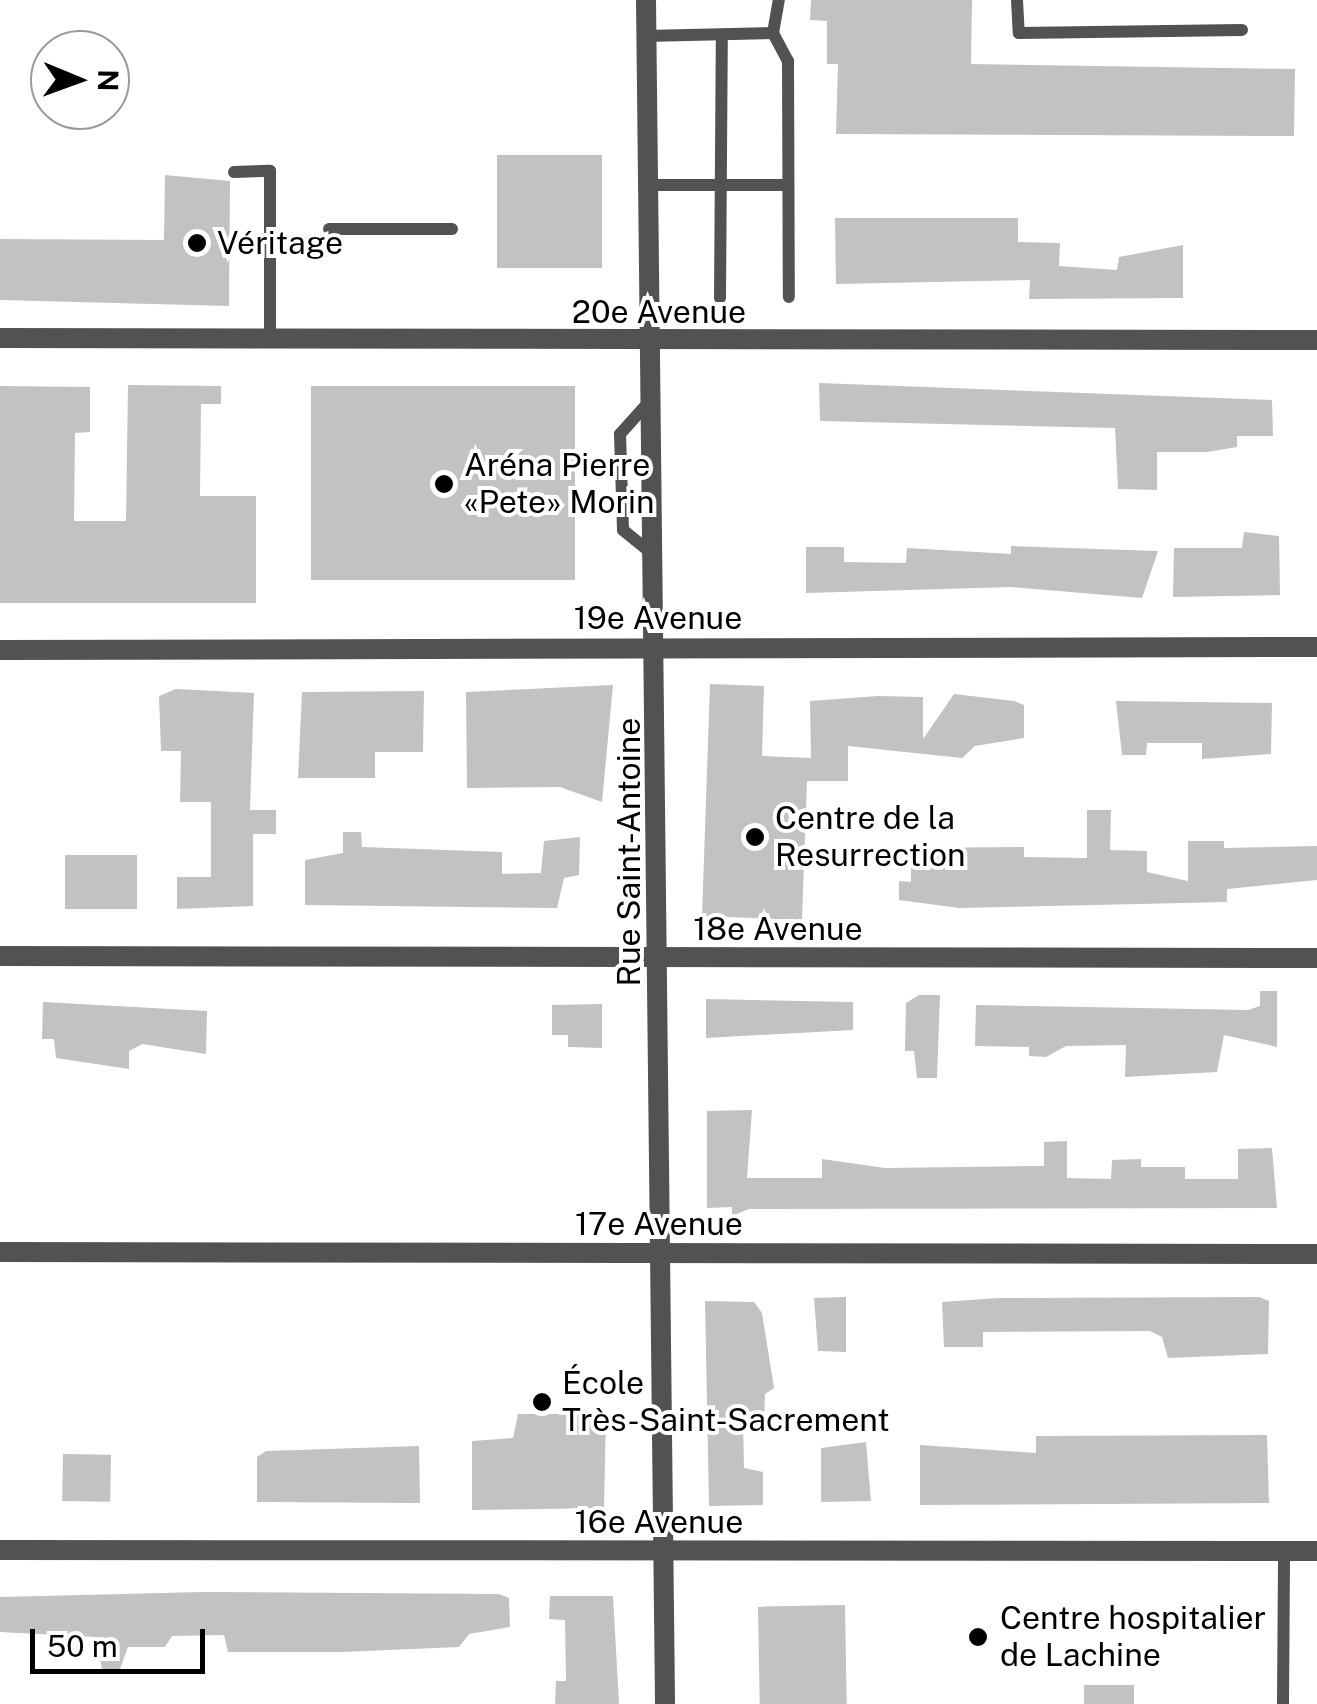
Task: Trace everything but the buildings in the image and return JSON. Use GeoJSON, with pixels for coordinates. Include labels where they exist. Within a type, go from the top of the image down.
{"type":"FeatureCollection","features":[{"type":"Feature","properties":{"kind":"street","name":"Rue Saint-Antoine"},"geometry":{"type":"LineString","coordinates":[[646,0],[646,342],[658,648],[665,1704]]}},
{"type":"Feature","properties":{"kind":"street","name":"20e Avenue"},"geometry":{"type":"LineString","coordinates":[[0,338],[646,342],[1317,340]]}},
{"type":"Feature","properties":{"kind":"street","name":"19e Avenue"},"geometry":{"type":"LineString","coordinates":[[0,650],[1317,647]]}},
{"type":"Feature","properties":{"kind":"street","name":"18e Avenue"},"geometry":{"type":"LineString","coordinates":[[0,956],[1317,958]]}},
{"type":"Feature","properties":{"kind":"street","name":"17e Avenue"},"geometry":{"type":"LineString","coordinates":[[0,1252],[1317,1254]]}},
{"type":"Feature","properties":{"kind":"street","name":"16e Avenue"},"geometry":{"type":"LineString","coordinates":[[0,1550],[1317,1551]]}},
{"type":"Feature","properties":{"kind":"lane"},"geometry":{"type":"LineString","coordinates":[[779,0],[772,33],[788,61],[789,297]]}},
{"type":"Feature","properties":{"kind":"lane"},"geometry":{"type":"LineString","coordinates":[[1017,0],[1019,32],[1242,30]]}},
{"type":"Feature","properties":{"kind":"lane"},"geometry":{"type":"LineString","coordinates":[[645,36],[772,33]]}},
{"type":"Feature","properties":{"kind":"lane"},"geometry":{"type":"LineString","coordinates":[[720,298],[722,35]]}},
{"type":"Feature","properties":{"kind":"lane"},"geometry":{"type":"LineString","coordinates":[[234,172],[270,171],[270,340]]}},
{"type":"Feature","properties":{"kind":"lane"},"geometry":{"type":"LineString","coordinates":[[645,185],[788,185]]}},
{"type":"Feature","properties":{"kind":"lane"},"geometry":{"type":"LineString","coordinates":[[329,229],[452,229]]}},
{"type":"Feature","properties":{"kind":"lane"},"geometry":{"type":"LineString","coordinates":[[648,403],[620,434],[623,530],[655,556]]}},
{"type":"Feature","properties":{"kind":"lane"},"geometry":{"type":"LineString","coordinates":[[1283,1704],[1284,1551]]}},
{"type":"Feature","properties":{"kind":"place","name":"Véritage"},"geometry":{"type":"Point","coordinates":[197,243]}},
{"type":"Feature","properties":{"kind":"place","name":"Aréna Pierre «Pete» Morin"},"geometry":{"type":"Point","coordinates":[444,484]}},
{"type":"Feature","properties":{"kind":"place","name":"Centre de la Resurrection"},"geometry":{"type":"Point","coordinates":[755,837]}},
{"type":"Feature","properties":{"kind":"place","name":"École Très-Saint-Sacrement"},"geometry":{"type":"Point","coordinates":[542,1402]}},
{"type":"Feature","properties":{"kind":"place","name":"Centre hospitalier de Lachine"},"geometry":{"type":"Point","coordinates":[978,1637]}}]}
